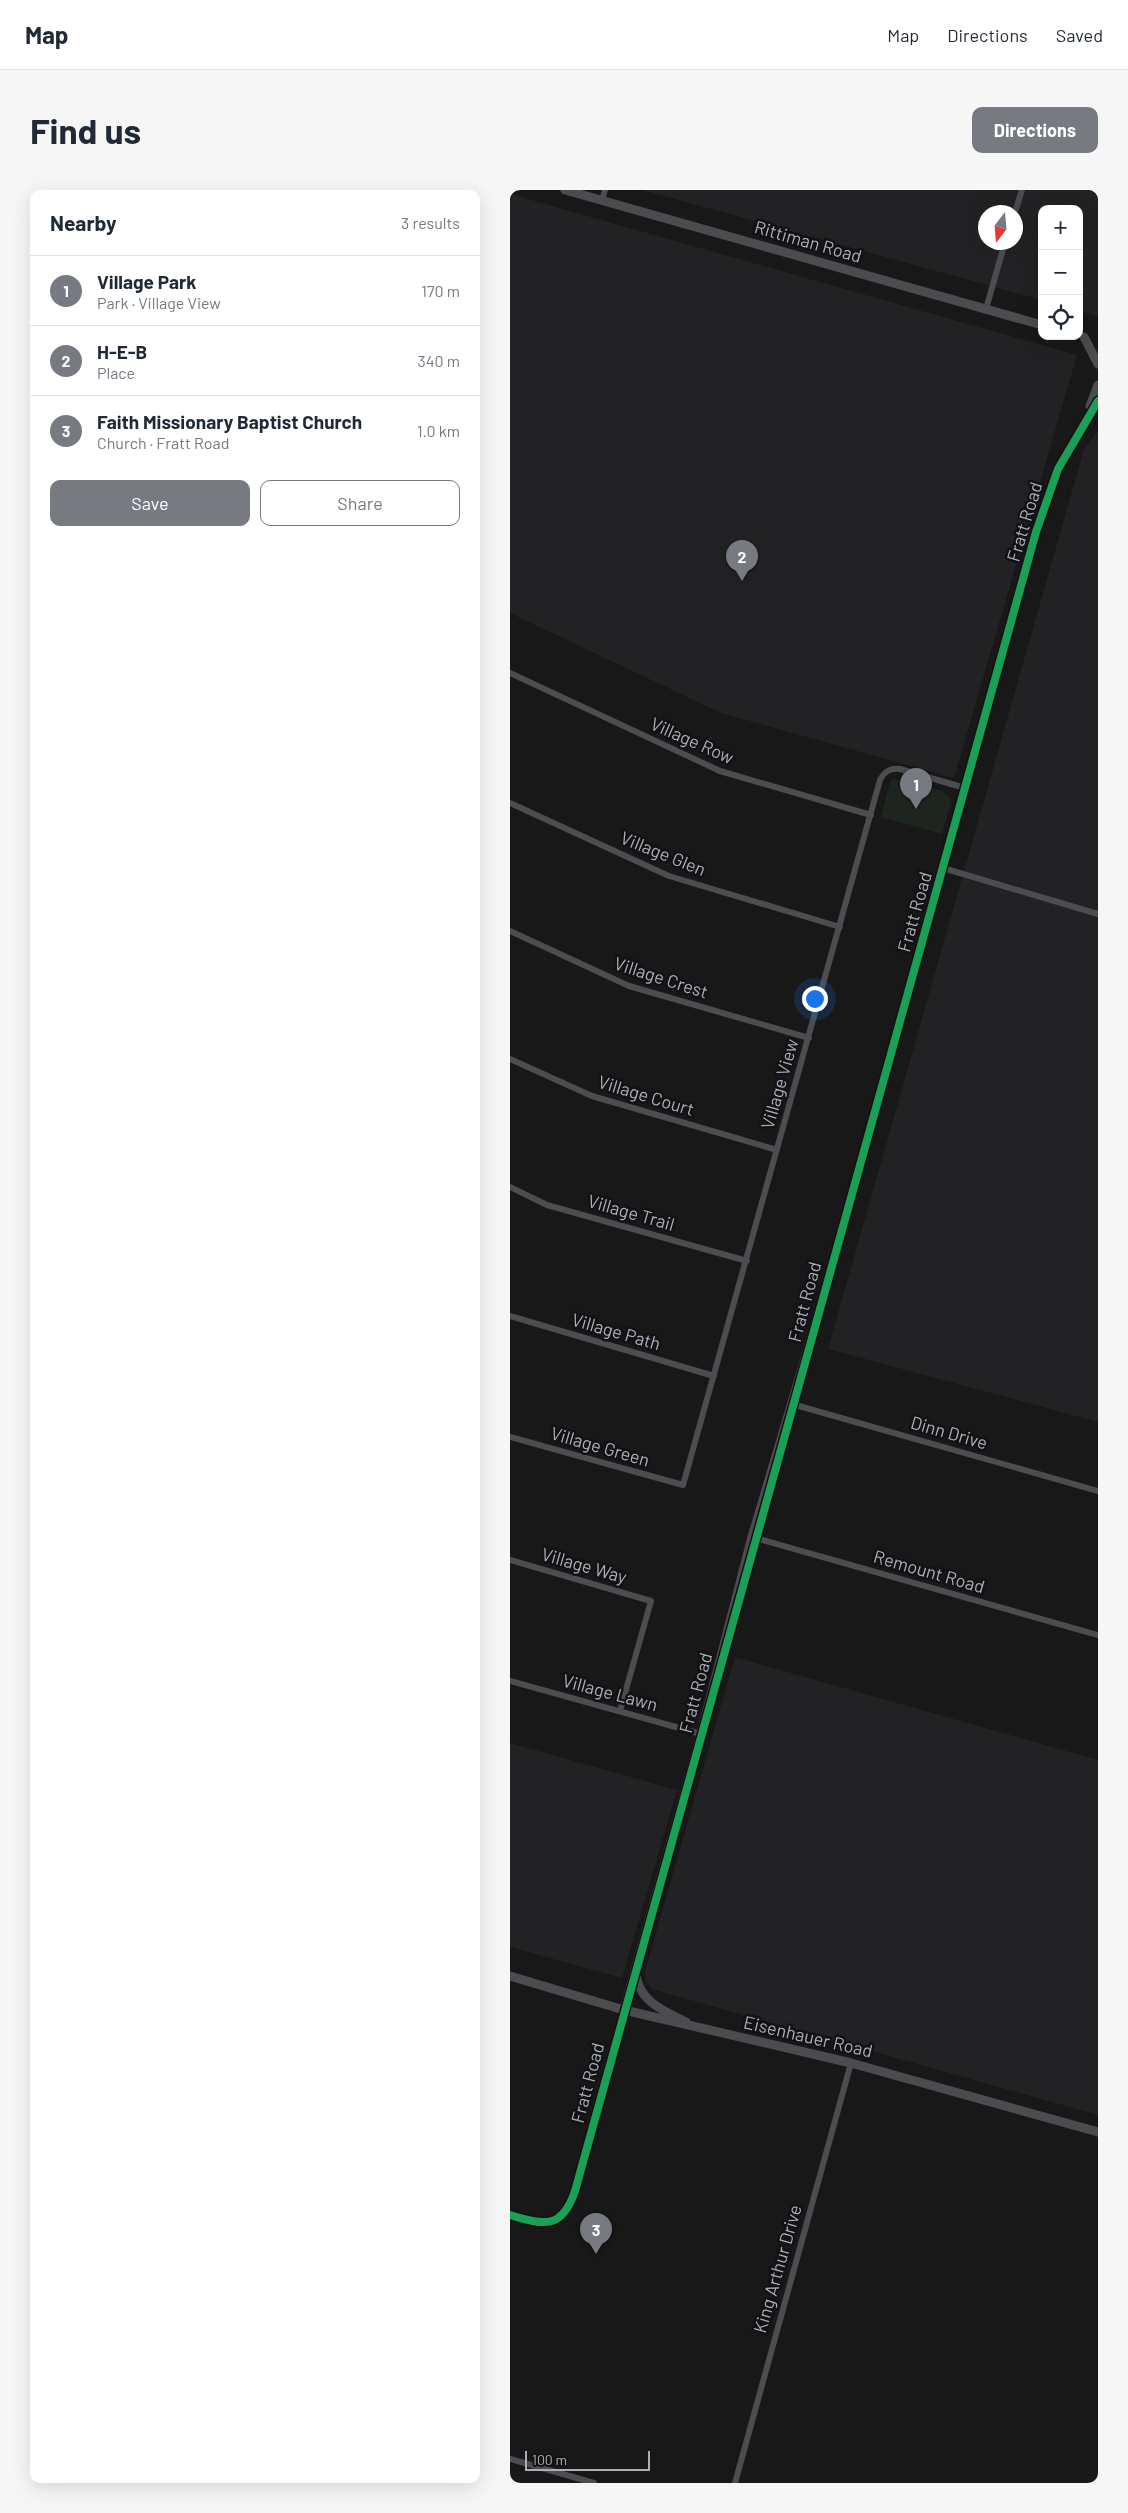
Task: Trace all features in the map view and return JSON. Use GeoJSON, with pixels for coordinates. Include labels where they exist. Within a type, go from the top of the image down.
{"type":"FeatureCollection","features":[{"type":"Feature","properties":{"kind":"street","name":"Rittiman Road"},"geometry":{"type":"LineString","coordinates":[[565,190],[1038,324]]}},
{"type":"Feature","properties":{"kind":"street"},"geometry":{"type":"LineString","coordinates":[[602,200],[605,190]]}},
{"type":"Feature","properties":{"kind":"street"},"geometry":{"type":"LineString","coordinates":[[1017,205],[1022,190]]}},
{"type":"Feature","properties":{"kind":"street"},"geometry":{"type":"LineString","coordinates":[[986,309],[1003,250]]}},
{"type":"Feature","properties":{"kind":"street"},"geometry":{"type":"LineString","coordinates":[[1083,336],[1098,341]]}},
{"type":"Feature","properties":{"kind":"street"},"geometry":{"type":"LineString","coordinates":[[1083,338],[1098,364]]}},
{"type":"Feature","properties":{"kind":"street"},"geometry":{"type":"LineString","coordinates":[[1083,425],[1098,385]]}},
{"type":"Feature","properties":{"kind":"street","name":"Fratt Road"},"geometry":{"type":"LineString","coordinates":[[510,2215],[537,2223],[560,2218],[570,2206],[701,1734],[752,1537],[792,1404],[1044,507],[1058,469],[1098,401]]}},
{"type":"Feature","properties":{"kind":"street","name":"Village Row"},"geometry":{"type":"LineString","coordinates":[[510,672],[720,772],[871,815]]}},
{"type":"Feature","properties":{"kind":"street","name":"Village View"},"geometry":{"type":"LineString","coordinates":[[683,1485],[880,780],[884,772],[890,769],[900,769],[965,788]]}},
{"type":"Feature","properties":{"kind":"street","name":"Village Glen"},"geometry":{"type":"LineString","coordinates":[[510,803],[668,876],[840,927]]}},
{"type":"Feature","properties":{"kind":"street"},"geometry":{"type":"LineString","coordinates":[[943,868],[1098,914]]}},
{"type":"Feature","properties":{"kind":"street","name":"Village Crest"},"geometry":{"type":"LineString","coordinates":[[510,931],[629,986],[809,1038]]}},
{"type":"Feature","properties":{"kind":"street","name":"Village Court"},"geometry":{"type":"LineString","coordinates":[[510,1059],[592,1096],[777,1150]]}},
{"type":"Feature","properties":{"kind":"street","name":"Village Trail"},"geometry":{"type":"LineString","coordinates":[[510,1188],[547,1205],[747,1261]]}},
{"type":"Feature","properties":{"kind":"street","name":"Village Path"},"geometry":{"type":"LineString","coordinates":[[510,1316],[714,1376]]}},
{"type":"Feature","properties":{"kind":"street","name":"Dinn Drive"},"geometry":{"type":"LineString","coordinates":[[792,1404],[1098,1491]]}},
{"type":"Feature","properties":{"kind":"street","name":"Village Green"},"geometry":{"type":"LineString","coordinates":[[510,1438],[683,1485]]}},
{"type":"Feature","properties":{"kind":"street","name":"Remount Road"},"geometry":{"type":"LineString","coordinates":[[752,1537],[1098,1635]]}},
{"type":"Feature","properties":{"kind":"street","name":"Village Way"},"geometry":{"type":"LineString","coordinates":[[510,1560],[651,1601],[620,1711]]}},
{"type":"Feature","properties":{"kind":"street","name":"Village Lawn"},"geometry":{"type":"LineString","coordinates":[[510,1681],[701,1734]]}},
{"type":"Feature","properties":{"kind":"street"},"geometry":{"type":"LineString","coordinates":[[636,1968],[638,1985],[650,2002],[707,2031]]}},
{"type":"Feature","properties":{"kind":"street","name":"Eisenhauer Road"},"geometry":{"type":"LineString","coordinates":[[510,1976],[624,2010],[707,2031],[851,2063],[1098,2132]]}},
{"type":"Feature","properties":{"kind":"street","name":"King Arthur Drive"},"geometry":{"type":"LineString","coordinates":[[735,2483],[851,2063]]}},
{"type":"Feature","properties":{"kind":"street"},"geometry":{"type":"LineString","coordinates":[[510,2459],[594,2483]]}},
{"type":"Feature","properties":{"kind":"shaded area"},"geometry":{"type":"Polygon","coordinates":[[[642,190],[1098,190],[1098,316],[1083,312],[1083,205],[1038,205],[1038,299],[642,190]]]}},
{"type":"Feature","properties":{"kind":"shaded area"},"geometry":{"type":"Polygon","coordinates":[[[510,194],[1077,355],[954,778],[721,713],[510,613],[510,194]]]}},
{"type":"Feature","properties":{"kind":"shaded area"},"geometry":{"type":"Polygon","coordinates":[[[1098,431],[1098,1422],[828,1349],[1084,449],[1098,431]]]}},
{"type":"Feature","properties":{"kind":"shaded area"},"geometry":{"type":"Polygon","coordinates":[[[894,779],[943,791],[951,801],[942,834],[881,817],[890,782],[894,779]]]}},
{"type":"Feature","properties":{"kind":"shaded area"},"geometry":{"type":"Polygon","coordinates":[[[735,1657],[1098,1760],[1098,2115],[652,1989],[645,1980],[645,1971],[735,1657]]]}},
{"type":"Feature","properties":{"kind":"shaded area"},"geometry":{"type":"Polygon","coordinates":[[[510,1743],[677,1790],[622,1978],[510,1947],[510,1743]]]}},
{"type":"Feature","properties":{"kind":"cycle path"},"geometry":{"type":"LineString","coordinates":[[510,2215],[533,2221],[550,2221],[564,2213],[575,2191],[745,1568],[1036,532],[1058,469],[1098,401]]}},
{"type":"Feature","properties":{"kind":"place","name":"H-E-B"},"geometry":{"type":"Point","coordinates":[742,581]}},
{"type":"Feature","properties":{"kind":"place","name":"Village Park"},"geometry":{"type":"Point","coordinates":[916,809]}},
{"type":"Feature","properties":{"kind":"place","name":"Faith Missionary Baptist Church"},"geometry":{"type":"Point","coordinates":[596,2254]}}]}
